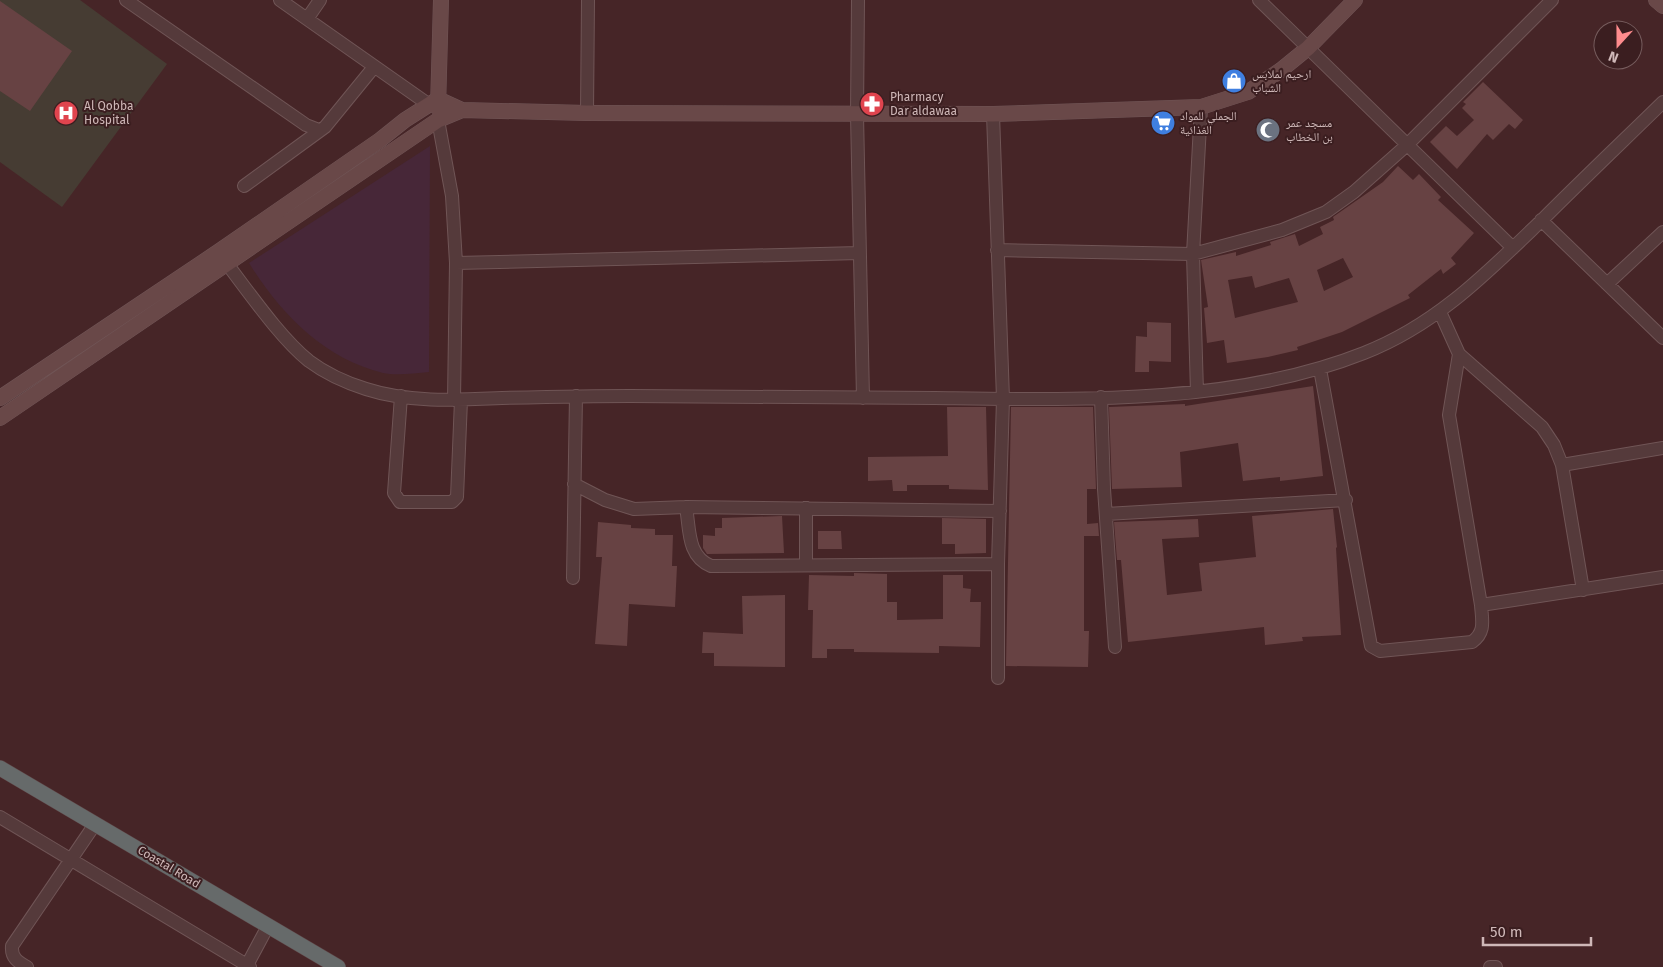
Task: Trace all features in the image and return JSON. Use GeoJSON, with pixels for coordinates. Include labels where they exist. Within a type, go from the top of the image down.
{"type":"FeatureCollection","features":[{"type":"Feature","properties":{"kind":"highway","name":"Coastal Road"},"geometry":{"type":"LineString","coordinates":[[0,768],[338,967]]}},
{"type":"Feature","properties":{"kind":"main road"},"geometry":{"type":"LineString","coordinates":[[438,120],[433,102],[441,0]]}},
{"type":"Feature","properties":{"kind":"main road"},"geometry":{"type":"LineString","coordinates":[[433,102],[462,110],[857,115],[993,114],[1201,107],[1248,92],[1308,48],[1354,0]]}},
{"type":"Feature","properties":{"kind":"main road"},"geometry":{"type":"LineString","coordinates":[[1656,0],[1663,6]]}},
{"type":"Feature","properties":{"kind":"main road"},"geometry":{"type":"LineString","coordinates":[[0,418],[222,258],[433,102]]}},
{"type":"Feature","properties":{"kind":"main road"},"geometry":{"type":"LineString","coordinates":[[0,398],[438,120],[462,110]]}},
{"type":"Feature","properties":{"kind":"street"},"geometry":{"type":"LineString","coordinates":[[126,0],[306,125],[318,130]]}},
{"type":"Feature","properties":{"kind":"street"},"geometry":{"type":"LineString","coordinates":[[280,0],[374,67],[433,102]]}},
{"type":"Feature","properties":{"kind":"street"},"geometry":{"type":"LineString","coordinates":[[307,19],[320,0]]}},
{"type":"Feature","properties":{"kind":"street"},"geometry":{"type":"LineString","coordinates":[[587,113],[588,0]]}},
{"type":"Feature","properties":{"kind":"street"},"geometry":{"type":"LineString","coordinates":[[858,0],[857,115],[863,398]]}},
{"type":"Feature","properties":{"kind":"street"},"geometry":{"type":"LineString","coordinates":[[1259,0],[1512,248]]}},
{"type":"Feature","properties":{"kind":"street"},"geometry":{"type":"LineString","coordinates":[[997,250],[1193,254],[1282,230],[1326,212],[1354,192],[1407,145],[1552,0]]}},
{"type":"Feature","properties":{"kind":"street"},"geometry":{"type":"LineString","coordinates":[[244,186],[318,130],[325,128],[374,67]]}},
{"type":"Feature","properties":{"kind":"street"},"geometry":{"type":"LineString","coordinates":[[222,258],[286,338],[310,362],[337,377],[369,390],[401,396],[458,400],[576,396],[1003,399],[1101,397],[1197,392],[1257,384],[1320,369],[1366,353],[1412,331],[1440,312],[1512,248],[1663,102]]}},
{"type":"Feature","properties":{"kind":"street"},"geometry":{"type":"LineString","coordinates":[[1197,392],[1193,254],[1201,107]]}},
{"type":"Feature","properties":{"kind":"street"},"geometry":{"type":"LineString","coordinates":[[993,114],[1003,399],[998,564],[998,678]]}},
{"type":"Feature","properties":{"kind":"street"},"geometry":{"type":"LineString","coordinates":[[401,396],[394,493],[400,502],[452,502],[457,497],[456,263],[452,196],[438,120]]}},
{"type":"Feature","properties":{"kind":"street"},"geometry":{"type":"LineString","coordinates":[[1541,220],[1663,338]]}},
{"type":"Feature","properties":{"kind":"street"},"geometry":{"type":"LineString","coordinates":[[1608,284],[1663,232]]}},
{"type":"Feature","properties":{"kind":"street"},"geometry":{"type":"LineString","coordinates":[[456,263],[859,252]]}},
{"type":"Feature","properties":{"kind":"street"},"geometry":{"type":"LineString","coordinates":[[1440,312],[1459,354],[1542,427],[1554,445],[1562,465],[1584,590]]}},
{"type":"Feature","properties":{"kind":"street"},"geometry":{"type":"LineString","coordinates":[[1320,369],[1346,500],[1371,646],[1375,650],[1380,651],[1472,642],[1479,637],[1483,629],[1481,605],[1449,415],[1459,354]]}},
{"type":"Feature","properties":{"kind":"street"},"geometry":{"type":"LineString","coordinates":[[573,578],[576,396]]}},
{"type":"Feature","properties":{"kind":"street"},"geometry":{"type":"LineString","coordinates":[[1101,397],[1106,514],[1115,647]]}},
{"type":"Feature","properties":{"kind":"street"},"geometry":{"type":"LineString","coordinates":[[1562,465],[1663,448]]}},
{"type":"Feature","properties":{"kind":"street"},"geometry":{"type":"LineString","coordinates":[[574,484],[605,500],[634,508],[1000,511]]}},
{"type":"Feature","properties":{"kind":"street"},"geometry":{"type":"LineString","coordinates":[[1106,514],[1346,500]]}},
{"type":"Feature","properties":{"kind":"street"},"geometry":{"type":"LineString","coordinates":[[686,507],[694,554],[701,562],[711,566],[998,564]]}},
{"type":"Feature","properties":{"kind":"street"},"geometry":{"type":"LineString","coordinates":[[806,508],[806,565]]}},
{"type":"Feature","properties":{"kind":"street"},"geometry":{"type":"LineString","coordinates":[[1481,605],[1663,577]]}},
{"type":"Feature","properties":{"kind":"street"},"geometry":{"type":"LineString","coordinates":[[0,817],[248,966],[268,926]]}},
{"type":"Feature","properties":{"kind":"street"},"geometry":{"type":"LineString","coordinates":[[27,967],[16,961],[12,946],[95,824]]}},
{"type":"Feature","properties":{"kind":"street"},"geometry":{"type":"LineString","coordinates":[[1490,967],[1496,967]]}},
{"type":"Feature","properties":{"kind":"shaded area","name":"Al Qobba Hospital"},"geometry":{"type":"Polygon","coordinates":[[[0,0],[80,0],[167,64],[62,207],[0,162],[0,0]]]}},
{"type":"Feature","properties":{"kind":"shaded area"},"geometry":{"type":"Polygon","coordinates":[[[430,146],[429,372],[388,374],[362,366],[342,357],[306,332],[289,316],[261,282],[249,263],[430,146]]]}},
{"type":"Feature","properties":{"kind":"building"},"geometry":{"type":"Polygon","coordinates":[[[0,1],[72,51],[30,111],[0,91],[0,1]]]}},
{"type":"Feature","properties":{"kind":"building"},"geometry":{"type":"Polygon","coordinates":[[[1483,82],[1523,120],[1515,129],[1509,124],[1493,140],[1487,134],[1457,169],[1430,142],[1446,126],[1457,136],[1474,120],[1462,108],[1466,104],[1463,102],[1483,82]]]}},
{"type":"Feature","properties":{"kind":"building"},"geometry":{"type":"Polygon","coordinates":[[[1398,166],[1413,180],[1419,174],[1441,197],[1438,200],[1474,233],[1451,258],[1456,264],[1443,274],[1441,269],[1408,295],[1410,298],[1342,332],[1297,347],[1298,350],[1227,363],[1224,340],[1207,343],[1204,308],[1208,307],[1201,260],[1236,252],[1236,256],[1271,245],[1270,242],[1295,234],[1299,246],[1323,234],[1320,227],[1334,220],[1333,217],[1383,182],[1398,166]],[[1343,258],[1317,270],[1324,291],[1353,277],[1343,258]],[[1252,276],[1228,280],[1235,318],[1298,302],[1289,278],[1255,288],[1252,276]]]}},
{"type":"Feature","properties":{"kind":"building"},"geometry":{"type":"Polygon","coordinates":[[[1147,322],[1171,323],[1171,362],[1149,361],[1149,372],[1135,372],[1136,336],[1147,337],[1147,322]]]}},
{"type":"Feature","properties":{"kind":"building"},"geometry":{"type":"Polygon","coordinates":[[[1313,386],[1323,476],[1280,481],[1280,477],[1243,481],[1238,443],[1180,452],[1182,487],[1112,489],[1109,407],[1185,404],[1185,406],[1313,386]]]}},
{"type":"Feature","properties":{"kind":"building"},"geometry":{"type":"Polygon","coordinates":[[[947,407],[986,407],[988,490],[949,489],[949,485],[907,485],[907,491],[893,491],[892,480],[868,481],[868,457],[948,456],[947,407]]]}},
{"type":"Feature","properties":{"kind":"building"},"geometry":{"type":"Polygon","coordinates":[[[1011,407],[1093,407],[1096,489],[1087,489],[1087,524],[1098,523],[1099,536],[1084,536],[1084,631],[1089,631],[1088,667],[1006,666],[1011,407]]]}},
{"type":"Feature","properties":{"kind":"building"},"geometry":{"type":"Polygon","coordinates":[[[1333,509],[1337,547],[1341,635],[1302,637],[1303,641],[1265,645],[1264,627],[1128,642],[1121,560],[1117,560],[1114,522],[1198,519],[1199,537],[1162,539],[1167,595],[1202,591],[1199,563],[1256,557],[1252,516],[1333,509]]]}},
{"type":"Feature","properties":{"kind":"building"},"geometry":{"type":"Polygon","coordinates":[[[782,516],[784,553],[707,554],[703,548],[703,535],[715,536],[715,528],[722,528],[722,518],[782,516]]]}},
{"type":"Feature","properties":{"kind":"building"},"geometry":{"type":"Polygon","coordinates":[[[942,518],[986,519],[986,553],[955,554],[955,544],[942,544],[942,518]]]}},
{"type":"Feature","properties":{"kind":"building"},"geometry":{"type":"Polygon","coordinates":[[[598,522],[631,525],[631,528],[655,529],[655,535],[673,535],[672,566],[677,566],[675,607],[629,604],[627,646],[595,644],[602,557],[596,557],[598,522]]]}},
{"type":"Feature","properties":{"kind":"building"},"geometry":{"type":"Polygon","coordinates":[[[818,531],[841,531],[842,549],[818,549],[818,531]]]}},
{"type":"Feature","properties":{"kind":"building"},"geometry":{"type":"Polygon","coordinates":[[[854,573],[887,574],[887,602],[897,602],[897,620],[943,619],[943,575],[963,575],[963,588],[971,589],[970,602],[981,602],[980,647],[939,646],[939,653],[854,652],[854,649],[827,649],[827,658],[812,658],[813,610],[808,610],[809,575],[854,576],[854,573]]]}},
{"type":"Feature","properties":{"kind":"building"},"geometry":{"type":"Polygon","coordinates":[[[785,595],[785,667],[714,666],[714,653],[702,653],[703,632],[743,634],[742,596],[785,595]]]}},
{"type":"Feature","properties":{"kind":"place","name":"ارحيم لملابس الشباب"},"geometry":{"type":"Point","coordinates":[1234,81]}},
{"type":"Feature","properties":{"kind":"place","name":"Pharmacy Dar aldawaa"},"geometry":{"type":"Point","coordinates":[872,104]}},
{"type":"Feature","properties":{"kind":"place","name":"Al Qobba Hospital"},"geometry":{"type":"Point","coordinates":[66,113]}},
{"type":"Feature","properties":{"kind":"place","name":"الجملي للمواد الغذائية"},"geometry":{"type":"Point","coordinates":[1163,123]}},
{"type":"Feature","properties":{"kind":"place","name":"مسجد عمر بن الخطاب"},"geometry":{"type":"Point","coordinates":[1268,130]}}]}
